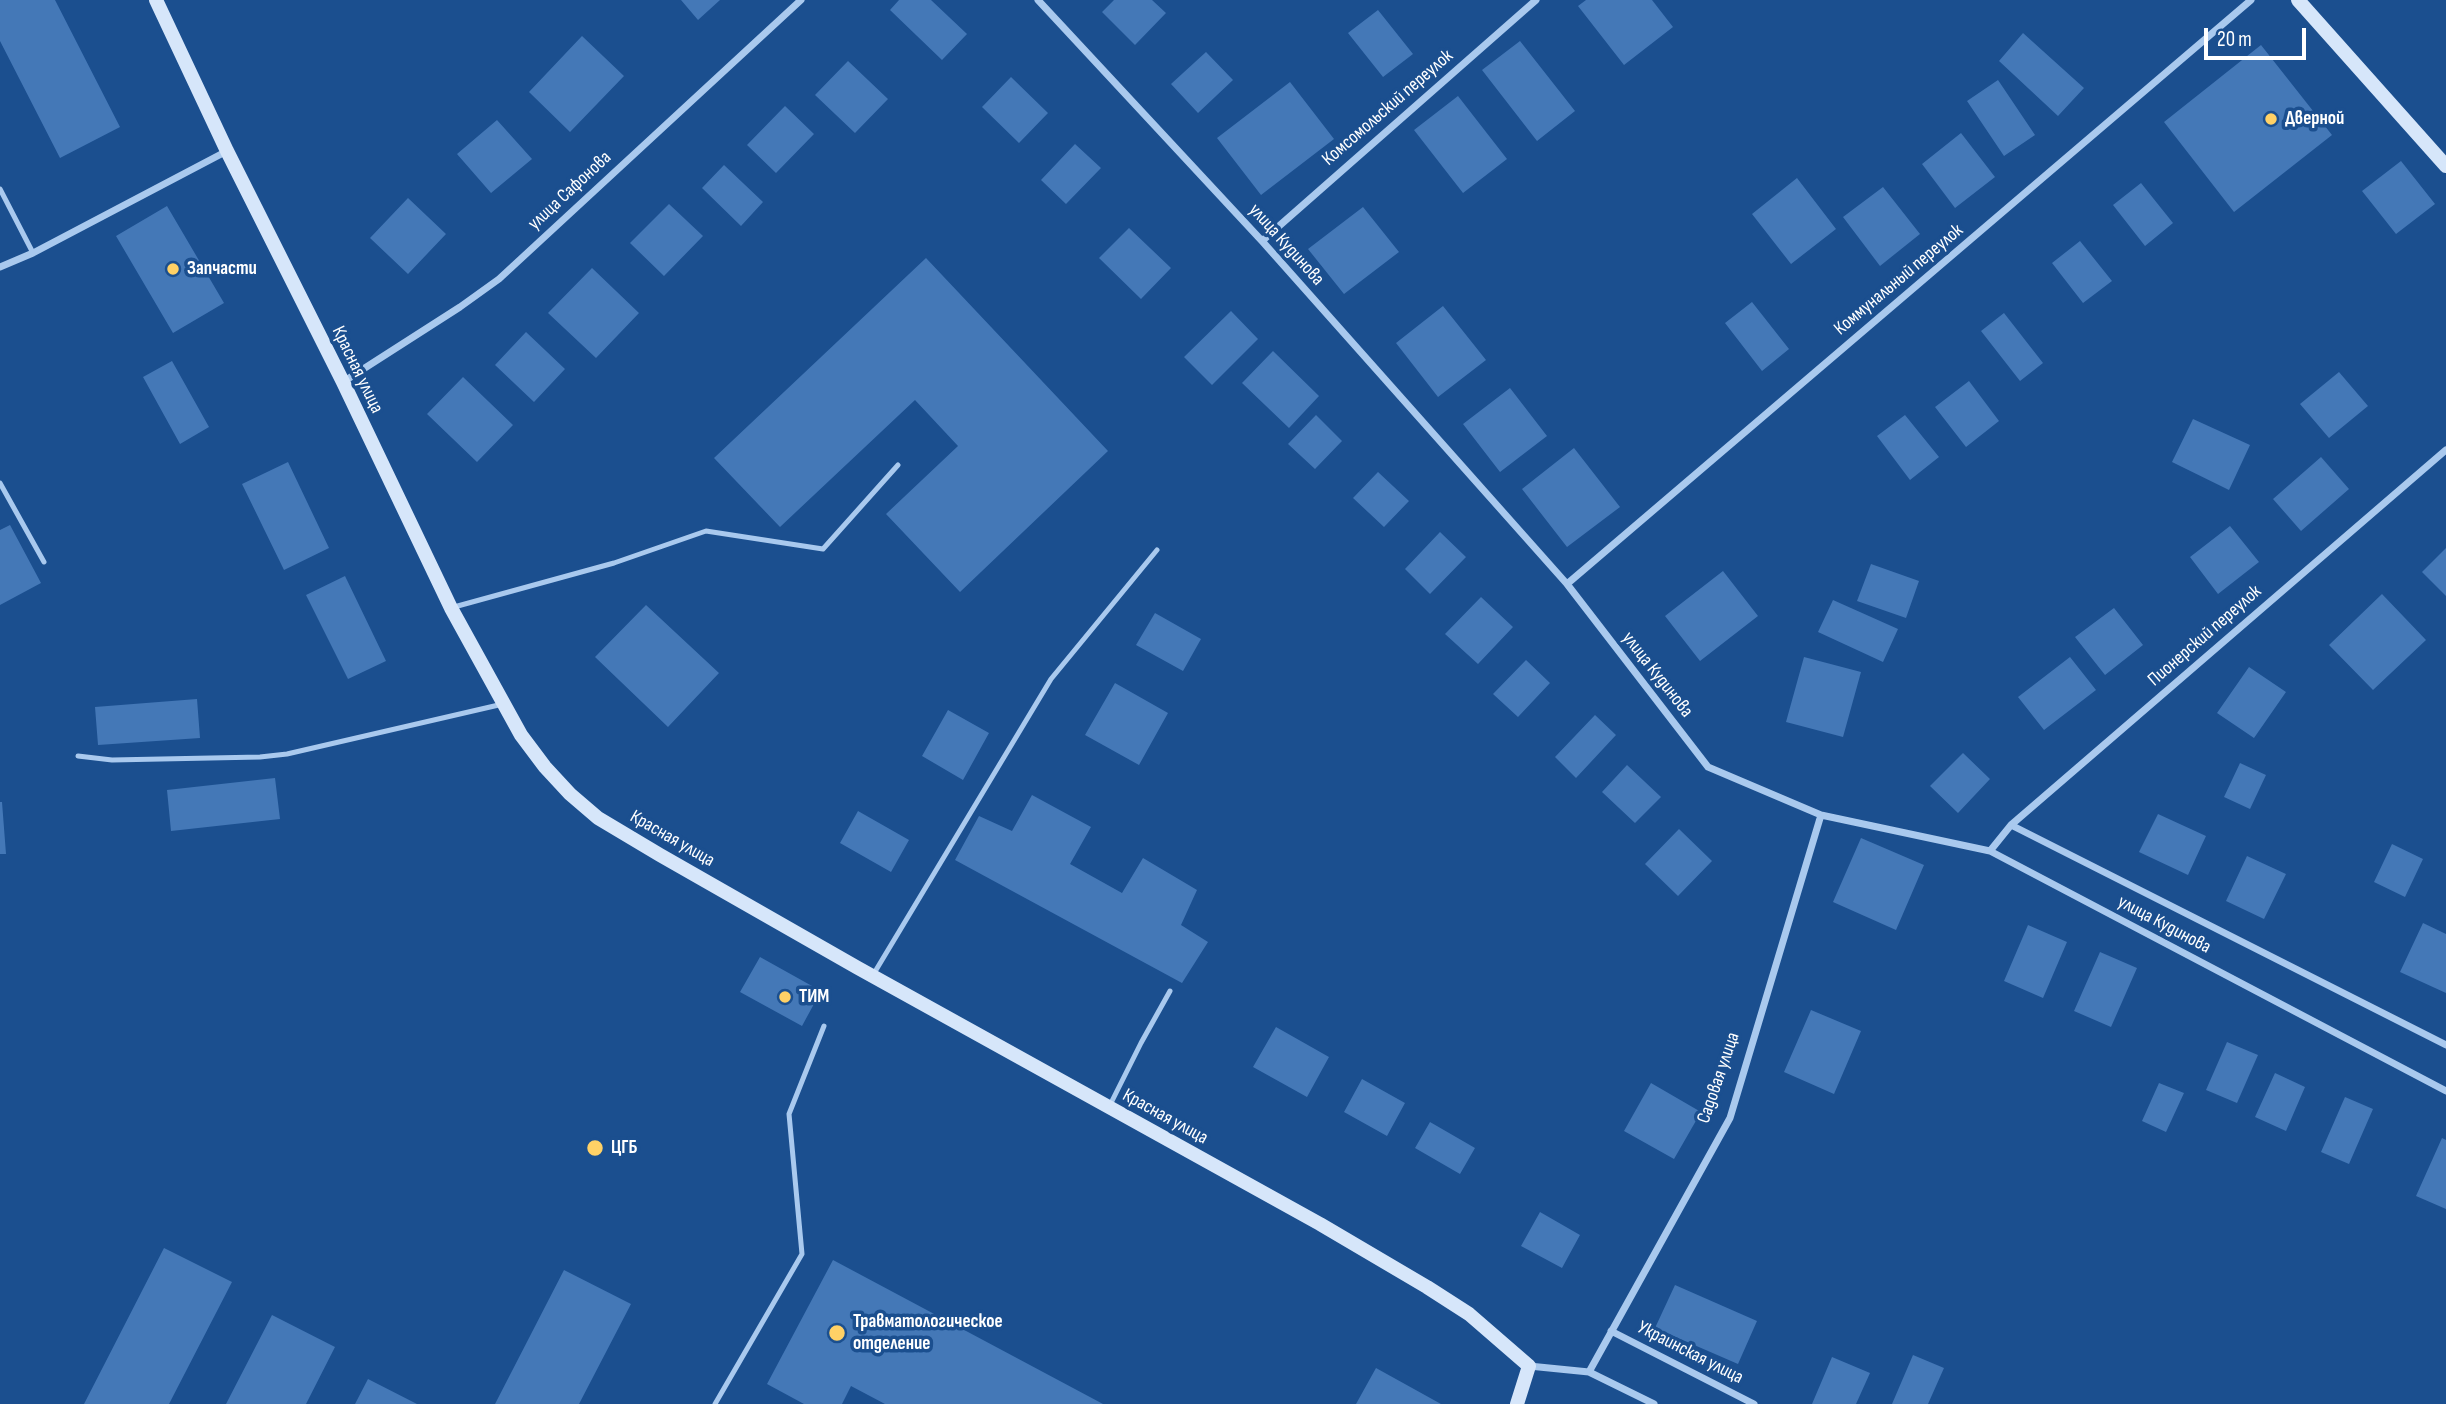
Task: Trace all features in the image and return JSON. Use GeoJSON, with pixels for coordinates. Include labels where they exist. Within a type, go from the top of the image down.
{"type":"FeatureCollection","features":[{"type":"Feature","properties":{"kind":"street","name":"Красная улица"},"geometry":{"type":"LineString","coordinates":[[156,0],[451,608],[521,735],[570,794],[598,818],[1109,1108],[1320,1224],[1427,1287],[1469,1314],[1530,1366]]}},
{"type":"Feature","properties":{"kind":"street","name":"улица Сафонова"},"geometry":{"type":"LineString","coordinates":[[343,382],[499,279],[801,0]]}},
{"type":"Feature","properties":{"kind":"street","name":"улица Кудинова"},"geometry":{"type":"LineString","coordinates":[[1038,0],[1262,241],[1567,584],[1708,767],[1821,815],[1990,851],[2446,1091]]}},
{"type":"Feature","properties":{"kind":"street","name":"Комсомольский переулок"},"geometry":{"type":"LineString","coordinates":[[1262,241],[1536,0]]}},
{"type":"Feature","properties":{"kind":"street","name":"Коммунальный переулок"},"geometry":{"type":"LineString","coordinates":[[1567,584],[2251,0]]}},
{"type":"Feature","properties":{"kind":"street"},"geometry":{"type":"LineString","coordinates":[[2298,0],[2446,166]]}},
{"type":"Feature","properties":{"kind":"street"},"geometry":{"type":"LineString","coordinates":[[0,267],[33,253],[227,150]]}},
{"type":"Feature","properties":{"kind":"street","name":"Пионерский переулок"},"geometry":{"type":"LineString","coordinates":[[1990,851],[2011,825],[2446,450]]}},
{"type":"Feature","properties":{"kind":"street","name":"Садовая улица"},"geometry":{"type":"LineString","coordinates":[[1589,1372],[1730,1118],[1821,815]]}},
{"type":"Feature","properties":{"kind":"street","name":"улица Кудинова"},"geometry":{"type":"LineString","coordinates":[[2011,825],[2446,1045]]}},
{"type":"Feature","properties":{"kind":"street","name":"Украинская улица"},"geometry":{"type":"LineString","coordinates":[[1611,1331],[1755,1404]]}},
{"type":"Feature","properties":{"kind":"street"},"geometry":{"type":"LineString","coordinates":[[1517,1404],[1530,1366],[1589,1372],[1654,1404]]}},
{"type":"Feature","properties":{"kind":"lane"},"geometry":{"type":"LineString","coordinates":[[0,189],[33,253]]}},
{"type":"Feature","properties":{"kind":"lane"},"geometry":{"type":"LineString","coordinates":[[451,608],[614,562],[706,531],[823,549],[898,466]]}},
{"type":"Feature","properties":{"kind":"lane"},"geometry":{"type":"LineString","coordinates":[[0,483],[44,562]]}},
{"type":"Feature","properties":{"kind":"lane"},"geometry":{"type":"LineString","coordinates":[[873,975],[1051,679],[1157,550]]}},
{"type":"Feature","properties":{"kind":"lane"},"geometry":{"type":"LineString","coordinates":[[78,756],[112,760],[288,754],[503,704]]}},
{"type":"Feature","properties":{"kind":"lane"},"geometry":{"type":"LineString","coordinates":[[1109,1108],[1140,1043],[1170,991]]}},
{"type":"Feature","properties":{"kind":"lane"},"geometry":{"type":"LineString","coordinates":[[715,1404],[802,1254],[789,1114],[824,1026]]}},
{"type":"Feature","properties":{"kind":"building"},"geometry":{"type":"Polygon","coordinates":[[[0,0],[55,0],[120,127],[60,158],[0,41],[0,0]]]}},
{"type":"Feature","properties":{"kind":"building"},"geometry":{"type":"Polygon","coordinates":[[[681,0],[720,0],[698,20],[681,0]]]}},
{"type":"Feature","properties":{"kind":"building"},"geometry":{"type":"Polygon","coordinates":[[[899,0],[931,0],[967,34],[942,60],[890,10],[899,0]]]}},
{"type":"Feature","properties":{"kind":"building"},"geometry":{"type":"Polygon","coordinates":[[[1114,0],[1152,0],[1166,13],[1135,45],[1102,12],[1114,0]]]}},
{"type":"Feature","properties":{"kind":"building"},"geometry":{"type":"Polygon","coordinates":[[[1586,0],[1652,0],[1673,27],[1624,65],[1578,6],[1586,0]]]}},
{"type":"Feature","properties":{"kind":"building"},"geometry":{"type":"Polygon","coordinates":[[[1378,10],[1413,54],[1383,77],[1348,33],[1378,10]]]}},
{"type":"Feature","properties":{"kind":"building"},"geometry":{"type":"Polygon","coordinates":[[[2023,33],[2084,88],[2058,116],[1999,61],[2023,33]]]}},
{"type":"Feature","properties":{"kind":"building"},"geometry":{"type":"Polygon","coordinates":[[[582,36],[624,76],[570,132],[529,92],[582,36]]]}},
{"type":"Feature","properties":{"kind":"building"},"geometry":{"type":"Polygon","coordinates":[[[1520,41],[1575,111],[1537,141],[1482,70],[1520,41]]]}},
{"type":"Feature","properties":{"kind":"building"},"geometry":{"type":"Polygon","coordinates":[[[2261,45],[2332,135],[2234,212],[2164,122],[2261,45]]]}},
{"type":"Feature","properties":{"kind":"building"},"geometry":{"type":"Polygon","coordinates":[[[1206,52],[1233,80],[1198,113],[1171,84],[1206,52]]]}},
{"type":"Feature","properties":{"kind":"building"},"geometry":{"type":"Polygon","coordinates":[[[848,61],[888,99],[855,133],[815,95],[848,61]]]}},
{"type":"Feature","properties":{"kind":"building"},"geometry":{"type":"Polygon","coordinates":[[[1011,77],[1048,113],[1019,143],[982,107],[1011,77]]]}},
{"type":"Feature","properties":{"kind":"building"},"geometry":{"type":"Polygon","coordinates":[[[1998,80],[2035,135],[2004,156],[1967,101],[1998,80]]]}},
{"type":"Feature","properties":{"kind":"building"},"geometry":{"type":"Polygon","coordinates":[[[1290,82],[1334,139],[1261,195],[1217,138],[1290,82]]]}},
{"type":"Feature","properties":{"kind":"building"},"geometry":{"type":"Polygon","coordinates":[[[1458,96],[1507,159],[1463,193],[1414,130],[1458,96]]]}},
{"type":"Feature","properties":{"kind":"building"},"geometry":{"type":"Polygon","coordinates":[[[785,106],[814,134],[776,173],[747,145],[785,106]]]}},
{"type":"Feature","properties":{"kind":"building"},"geometry":{"type":"Polygon","coordinates":[[[497,120],[532,159],[491,193],[457,154],[497,120]]]}},
{"type":"Feature","properties":{"kind":"building"},"geometry":{"type":"Polygon","coordinates":[[[1961,133],[1995,177],[1955,208],[1922,164],[1961,133]]]}},
{"type":"Feature","properties":{"kind":"building"},"geometry":{"type":"Polygon","coordinates":[[[1075,144],[1101,168],[1066,204],[1041,180],[1075,144]]]}},
{"type":"Feature","properties":{"kind":"building"},"geometry":{"type":"Polygon","coordinates":[[[2401,161],[2435,204],[2396,234],[2362,191],[2401,161]]]}},
{"type":"Feature","properties":{"kind":"building"},"geometry":{"type":"Polygon","coordinates":[[[724,165],[763,202],[741,226],[702,188],[724,165]]]}},
{"type":"Feature","properties":{"kind":"building"},"geometry":{"type":"Polygon","coordinates":[[[1797,178],[1836,229],[1791,264],[1752,214],[1797,178]]]}},
{"type":"Feature","properties":{"kind":"building"},"geometry":{"type":"Polygon","coordinates":[[[2141,183],[2173,223],[2145,246],[2113,205],[2141,183]]]}},
{"type":"Feature","properties":{"kind":"building"},"geometry":{"type":"Polygon","coordinates":[[[1883,187],[1920,234],[1880,266],[1843,217],[1883,187]]]}},
{"type":"Feature","properties":{"kind":"building"},"geometry":{"type":"Polygon","coordinates":[[[408,198],[446,234],[408,274],[370,238],[408,198]]]}},
{"type":"Feature","properties":{"kind":"building"},"geometry":{"type":"Polygon","coordinates":[[[669,204],[703,236],[664,276],[630,243],[669,204]]]}},
{"type":"Feature","properties":{"kind":"building"},"geometry":{"type":"Polygon","coordinates":[[[167,206],[224,303],[173,333],[116,236],[167,206]]]}},
{"type":"Feature","properties":{"kind":"building"},"geometry":{"type":"Polygon","coordinates":[[[1363,207],[1399,252],[1344,294],[1308,249],[1363,207]]]}},
{"type":"Feature","properties":{"kind":"building"},"geometry":{"type":"Polygon","coordinates":[[[1129,228],[1171,268],[1141,299],[1099,258],[1129,228]]]}},
{"type":"Feature","properties":{"kind":"building"},"geometry":{"type":"Polygon","coordinates":[[[2080,241],[2112,281],[2083,303],[2052,263],[2080,241]]]}},
{"type":"Feature","properties":{"kind":"building"},"geometry":{"type":"Polygon","coordinates":[[[926,258],[1108,451],[960,592],[886,514],[958,446],[915,400],[780,527],[714,458],[926,258]]]}},
{"type":"Feature","properties":{"kind":"building"},"geometry":{"type":"Polygon","coordinates":[[[592,268],[639,313],[596,358],[548,313],[592,268]]]}},
{"type":"Feature","properties":{"kind":"building"},"geometry":{"type":"Polygon","coordinates":[[[1752,302],[1789,349],[1762,371],[1725,323],[1752,302]]]}},
{"type":"Feature","properties":{"kind":"building"},"geometry":{"type":"Polygon","coordinates":[[[1443,306],[1486,360],[1438,397],[1396,343],[1443,306]]]}},
{"type":"Feature","properties":{"kind":"building"},"geometry":{"type":"Polygon","coordinates":[[[1231,311],[1258,339],[1212,385],[1184,357],[1231,311]]]}},
{"type":"Feature","properties":{"kind":"building"},"geometry":{"type":"Polygon","coordinates":[[[2004,313],[2043,363],[2020,381],[1981,331],[2004,313]]]}},
{"type":"Feature","properties":{"kind":"building"},"geometry":{"type":"Polygon","coordinates":[[[526,332],[565,369],[534,402],[495,365],[526,332]]]}},
{"type":"Feature","properties":{"kind":"building"},"geometry":{"type":"Polygon","coordinates":[[[1273,351],[1319,396],[1289,428],[1242,383],[1273,351]]]}},
{"type":"Feature","properties":{"kind":"building"},"geometry":{"type":"Polygon","coordinates":[[[172,361],[209,427],[180,444],[143,377],[172,361]]]}},
{"type":"Feature","properties":{"kind":"building"},"geometry":{"type":"Polygon","coordinates":[[[2339,372],[2368,406],[2329,438],[2300,404],[2339,372]]]}},
{"type":"Feature","properties":{"kind":"building"},"geometry":{"type":"Polygon","coordinates":[[[463,377],[513,425],[477,462],[427,414],[463,377]]]}},
{"type":"Feature","properties":{"kind":"building"},"geometry":{"type":"Polygon","coordinates":[[[1969,381],[1999,421],[1966,447],[1935,407],[1969,381]]]}},
{"type":"Feature","properties":{"kind":"building"},"geometry":{"type":"Polygon","coordinates":[[[1510,388],[1547,436],[1500,472],[1463,424],[1510,388]]]}},
{"type":"Feature","properties":{"kind":"building"},"geometry":{"type":"Polygon","coordinates":[[[1316,415],[1342,441],[1315,469],[1288,444],[1316,415]]]}},
{"type":"Feature","properties":{"kind":"building"},"geometry":{"type":"Polygon","coordinates":[[[1905,415],[1939,457],[1910,480],[1877,436],[1905,415]]]}},
{"type":"Feature","properties":{"kind":"building"},"geometry":{"type":"Polygon","coordinates":[[[2193,419],[2250,445],[2229,490],[2172,462],[2193,419]]]}},
{"type":"Feature","properties":{"kind":"building"},"geometry":{"type":"Polygon","coordinates":[[[1574,448],[1620,507],[1567,547],[1522,489],[1574,448]]]}},
{"type":"Feature","properties":{"kind":"building"},"geometry":{"type":"Polygon","coordinates":[[[2321,457],[2349,489],[2301,531],[2273,499],[2321,457]]]}},
{"type":"Feature","properties":{"kind":"building"},"geometry":{"type":"Polygon","coordinates":[[[288,462],[329,548],[284,570],[242,484],[288,462]]]}},
{"type":"Feature","properties":{"kind":"building"},"geometry":{"type":"Polygon","coordinates":[[[1378,472],[1409,501],[1384,527],[1353,498],[1378,472]]]}},
{"type":"Feature","properties":{"kind":"building"},"geometry":{"type":"Polygon","coordinates":[[[10,525],[41,583],[0,605],[0,530],[10,525]]]}},
{"type":"Feature","properties":{"kind":"building"},"geometry":{"type":"Polygon","coordinates":[[[2230,526],[2259,562],[2218,594],[2190,557],[2230,526]]]}},
{"type":"Feature","properties":{"kind":"building"},"geometry":{"type":"Polygon","coordinates":[[[1440,532],[1466,557],[1430,594],[1405,569],[1440,532]]]}},
{"type":"Feature","properties":{"kind":"building"},"geometry":{"type":"Polygon","coordinates":[[[2446,548],[2446,596],[2422,572],[2446,548]]]}},
{"type":"Feature","properties":{"kind":"building"},"geometry":{"type":"Polygon","coordinates":[[[1871,564],[1919,581],[1906,618],[1857,601],[1871,564]]]}},
{"type":"Feature","properties":{"kind":"building"},"geometry":{"type":"Polygon","coordinates":[[[1723,571],[1758,616],[1700,661],[1665,616],[1723,571]]]}},
{"type":"Feature","properties":{"kind":"building"},"geometry":{"type":"Polygon","coordinates":[[[345,576],[386,661],[348,679],[306,595],[345,576]]]}},
{"type":"Feature","properties":{"kind":"building"},"geometry":{"type":"Polygon","coordinates":[[[2382,594],[2426,640],[2373,690],[2329,645],[2382,594]]]}},
{"type":"Feature","properties":{"kind":"building"},"geometry":{"type":"Polygon","coordinates":[[[1481,597],[1513,627],[1478,664],[1445,634],[1481,597]]]}},
{"type":"Feature","properties":{"kind":"building"},"geometry":{"type":"Polygon","coordinates":[[[1833,600],[1898,629],[1883,662],[1818,632],[1833,600]]]}},
{"type":"Feature","properties":{"kind":"building"},"geometry":{"type":"Polygon","coordinates":[[[646,605],[719,673],[668,727],[595,657],[646,605]]]}},
{"type":"Feature","properties":{"kind":"building"},"geometry":{"type":"Polygon","coordinates":[[[2114,608],[2143,645],[2105,675],[2075,637],[2114,608]]]}},
{"type":"Feature","properties":{"kind":"building"},"geometry":{"type":"Polygon","coordinates":[[[1155,613],[1201,639],[1183,671],[1136,645],[1155,613]]]}},
{"type":"Feature","properties":{"kind":"building"},"geometry":{"type":"Polygon","coordinates":[[[1804,657],[1861,672],[1843,737],[1786,722],[1804,657]]]}},
{"type":"Feature","properties":{"kind":"building"},"geometry":{"type":"Polygon","coordinates":[[[2070,657],[2096,690],[2044,730],[2018,697],[2070,657]]]}},
{"type":"Feature","properties":{"kind":"building"},"geometry":{"type":"Polygon","coordinates":[[[1526,660],[1550,683],[1518,717],[1493,694],[1526,660]]]}},
{"type":"Feature","properties":{"kind":"building"},"geometry":{"type":"Polygon","coordinates":[[[2249,667],[2286,692],[2254,738],[2217,713],[2249,667]]]}},
{"type":"Feature","properties":{"kind":"building"},"geometry":{"type":"Polygon","coordinates":[[[1115,683],[1168,713],[1139,765],[1085,735],[1115,683]]]}},
{"type":"Feature","properties":{"kind":"building"},"geometry":{"type":"Polygon","coordinates":[[[197,699],[200,738],[98,745],[95,707],[197,699]]]}},
{"type":"Feature","properties":{"kind":"building"},"geometry":{"type":"Polygon","coordinates":[[[948,710],[989,733],[963,780],[922,756],[948,710]]]}},
{"type":"Feature","properties":{"kind":"building"},"geometry":{"type":"Polygon","coordinates":[[[1595,715],[1616,735],[1576,778],[1555,757],[1595,715]]]}},
{"type":"Feature","properties":{"kind":"building"},"geometry":{"type":"Polygon","coordinates":[[[1963,753],[1990,779],[1958,813],[1930,786],[1963,753]]]}},
{"type":"Feature","properties":{"kind":"building"},"geometry":{"type":"Polygon","coordinates":[[[2240,763],[2266,775],[2250,809],[2224,797],[2240,763]]]}},
{"type":"Feature","properties":{"kind":"building"},"geometry":{"type":"Polygon","coordinates":[[[1627,765],[1661,797],[1635,823],[1602,792],[1627,765]]]}},
{"type":"Feature","properties":{"kind":"building"},"geometry":{"type":"Polygon","coordinates":[[[275,778],[280,819],[171,831],[167,790],[275,778]]]}},
{"type":"Feature","properties":{"kind":"building"},"geometry":{"type":"Polygon","coordinates":[[[1032,795],[1091,827],[1070,864],[1122,893],[1143,858],[1197,890],[1181,925],[1208,942],[1182,983],[955,860],[979,816],[1012,831],[1032,795]]]}},
{"type":"Feature","properties":{"kind":"building"},"geometry":{"type":"Polygon","coordinates":[[[2,802],[6,854],[0,854],[2,802]]]}},
{"type":"Feature","properties":{"kind":"building"},"geometry":{"type":"Polygon","coordinates":[[[858,811],[909,840],[891,872],[840,843],[858,811]]]}},
{"type":"Feature","properties":{"kind":"building"},"geometry":{"type":"Polygon","coordinates":[[[2158,814],[2206,836],[2188,875],[2139,852],[2158,814]]]}},
{"type":"Feature","properties":{"kind":"building"},"geometry":{"type":"Polygon","coordinates":[[[1679,829],[1712,861],[1678,896],[1645,864],[1679,829]]]}},
{"type":"Feature","properties":{"kind":"building"},"geometry":{"type":"Polygon","coordinates":[[[1861,838],[1924,865],[1896,930],[1833,902],[1861,838]]]}},
{"type":"Feature","properties":{"kind":"building"},"geometry":{"type":"Polygon","coordinates":[[[2392,844],[2423,859],[2405,897],[2374,882],[2392,844]]]}},
{"type":"Feature","properties":{"kind":"building"},"geometry":{"type":"Polygon","coordinates":[[[2247,856],[2286,874],[2264,919],[2226,901],[2247,856]]]}},
{"type":"Feature","properties":{"kind":"building"},"geometry":{"type":"Polygon","coordinates":[[[2423,923],[2446,934],[2446,993],[2400,972],[2423,923]]]}},
{"type":"Feature","properties":{"kind":"building"},"geometry":{"type":"Polygon","coordinates":[[[2028,925],[2067,942],[2043,998],[2004,981],[2028,925]]]}},
{"type":"Feature","properties":{"kind":"building"},"geometry":{"type":"Polygon","coordinates":[[[2100,952],[2137,968],[2111,1027],[2074,1011],[2100,952]]]}},
{"type":"Feature","properties":{"kind":"building"},"geometry":{"type":"Polygon","coordinates":[[[760,957],[821,991],[802,1026],[740,992],[760,957]]]}},
{"type":"Feature","properties":{"kind":"building"},"geometry":{"type":"Polygon","coordinates":[[[1811,1010],[1861,1031],[1834,1094],[1784,1072],[1811,1010]]]}},
{"type":"Feature","properties":{"kind":"building"},"geometry":{"type":"Polygon","coordinates":[[[1276,1027],[1329,1057],[1307,1097],[1253,1067],[1276,1027]]]}},
{"type":"Feature","properties":{"kind":"building"},"geometry":{"type":"Polygon","coordinates":[[[2227,1042],[2258,1055],[2237,1103],[2206,1090],[2227,1042]]]}},
{"type":"Feature","properties":{"kind":"building"},"geometry":{"type":"Polygon","coordinates":[[[2275,1073],[2305,1087],[2286,1131],[2255,1117],[2275,1073]]]}},
{"type":"Feature","properties":{"kind":"building"},"geometry":{"type":"Polygon","coordinates":[[[1362,1079],[1405,1103],[1387,1136],[1344,1112],[1362,1079]]]}},
{"type":"Feature","properties":{"kind":"building"},"geometry":{"type":"Polygon","coordinates":[[[1651,1083],[1701,1112],[1674,1159],[1624,1131],[1651,1083]]]}},
{"type":"Feature","properties":{"kind":"building"},"geometry":{"type":"Polygon","coordinates":[[[2159,1083],[2184,1093],[2166,1132],[2142,1121],[2159,1083]]]}},
{"type":"Feature","properties":{"kind":"building"},"geometry":{"type":"Polygon","coordinates":[[[2345,1097],[2373,1109],[2349,1164],[2321,1152],[2345,1097]]]}},
{"type":"Feature","properties":{"kind":"building"},"geometry":{"type":"Polygon","coordinates":[[[1430,1122],[1475,1148],[1460,1174],[1415,1148],[1430,1122]]]}},
{"type":"Feature","properties":{"kind":"building"},"geometry":{"type":"Polygon","coordinates":[[[2442,1138],[2446,1140],[2446,1209],[2416,1196],[2442,1138]]]}},
{"type":"Feature","properties":{"kind":"building"},"geometry":{"type":"Polygon","coordinates":[[[1540,1212],[1580,1235],[1562,1268],[1521,1246],[1540,1212]]]}},
{"type":"Feature","properties":{"kind":"building"},"geometry":{"type":"Polygon","coordinates":[[[164,1248],[232,1282],[169,1404],[84,1404],[164,1248]]]}},
{"type":"Feature","properties":{"kind":"building"},"geometry":{"type":"Polygon","coordinates":[[[833,1260],[1103,1404],[885,1404],[851,1386],[842,1404],[804,1404],[767,1384],[833,1260]]]}},
{"type":"Feature","properties":{"kind":"building"},"geometry":{"type":"Polygon","coordinates":[[[564,1270],[631,1304],[579,1404],[495,1404],[564,1270]]]}},
{"type":"Feature","properties":{"kind":"building"},"geometry":{"type":"Polygon","coordinates":[[[1675,1285],[1757,1321],[1738,1364],[1655,1328],[1675,1285]]]}},
{"type":"Feature","properties":{"kind":"building"},"geometry":{"type":"Polygon","coordinates":[[[272,1315],[335,1347],[306,1404],[226,1404],[272,1315]]]}},
{"type":"Feature","properties":{"kind":"building"},"geometry":{"type":"Polygon","coordinates":[[[1913,1355],[1944,1368],[1928,1404],[1892,1404],[1913,1355]]]}},
{"type":"Feature","properties":{"kind":"building"},"geometry":{"type":"Polygon","coordinates":[[[1832,1357],[1870,1373],[1856,1404],[1812,1404],[1832,1357]]]}},
{"type":"Feature","properties":{"kind":"building"},"geometry":{"type":"Polygon","coordinates":[[[1376,1368],[1441,1404],[1356,1404],[1376,1368]]]}},
{"type":"Feature","properties":{"kind":"building"},"geometry":{"type":"Polygon","coordinates":[[[368,1379],[417,1404],[355,1404],[368,1379]]]}},
{"type":"Feature","properties":{"kind":"place","name":"Дверной"},"geometry":{"type":"Point","coordinates":[2271,119]}},
{"type":"Feature","properties":{"kind":"place","name":"Запчасти"},"geometry":{"type":"Point","coordinates":[173,269]}},
{"type":"Feature","properties":{"kind":"place","name":"ТИМ"},"geometry":{"type":"Point","coordinates":[785,997]}},
{"type":"Feature","properties":{"kind":"place","name":"ЦГБ"},"geometry":{"type":"Point","coordinates":[595,1148]}},
{"type":"Feature","properties":{"kind":"place","name":"Травматологическое отделение"},"geometry":{"type":"Point","coordinates":[837,1333]}}]}
